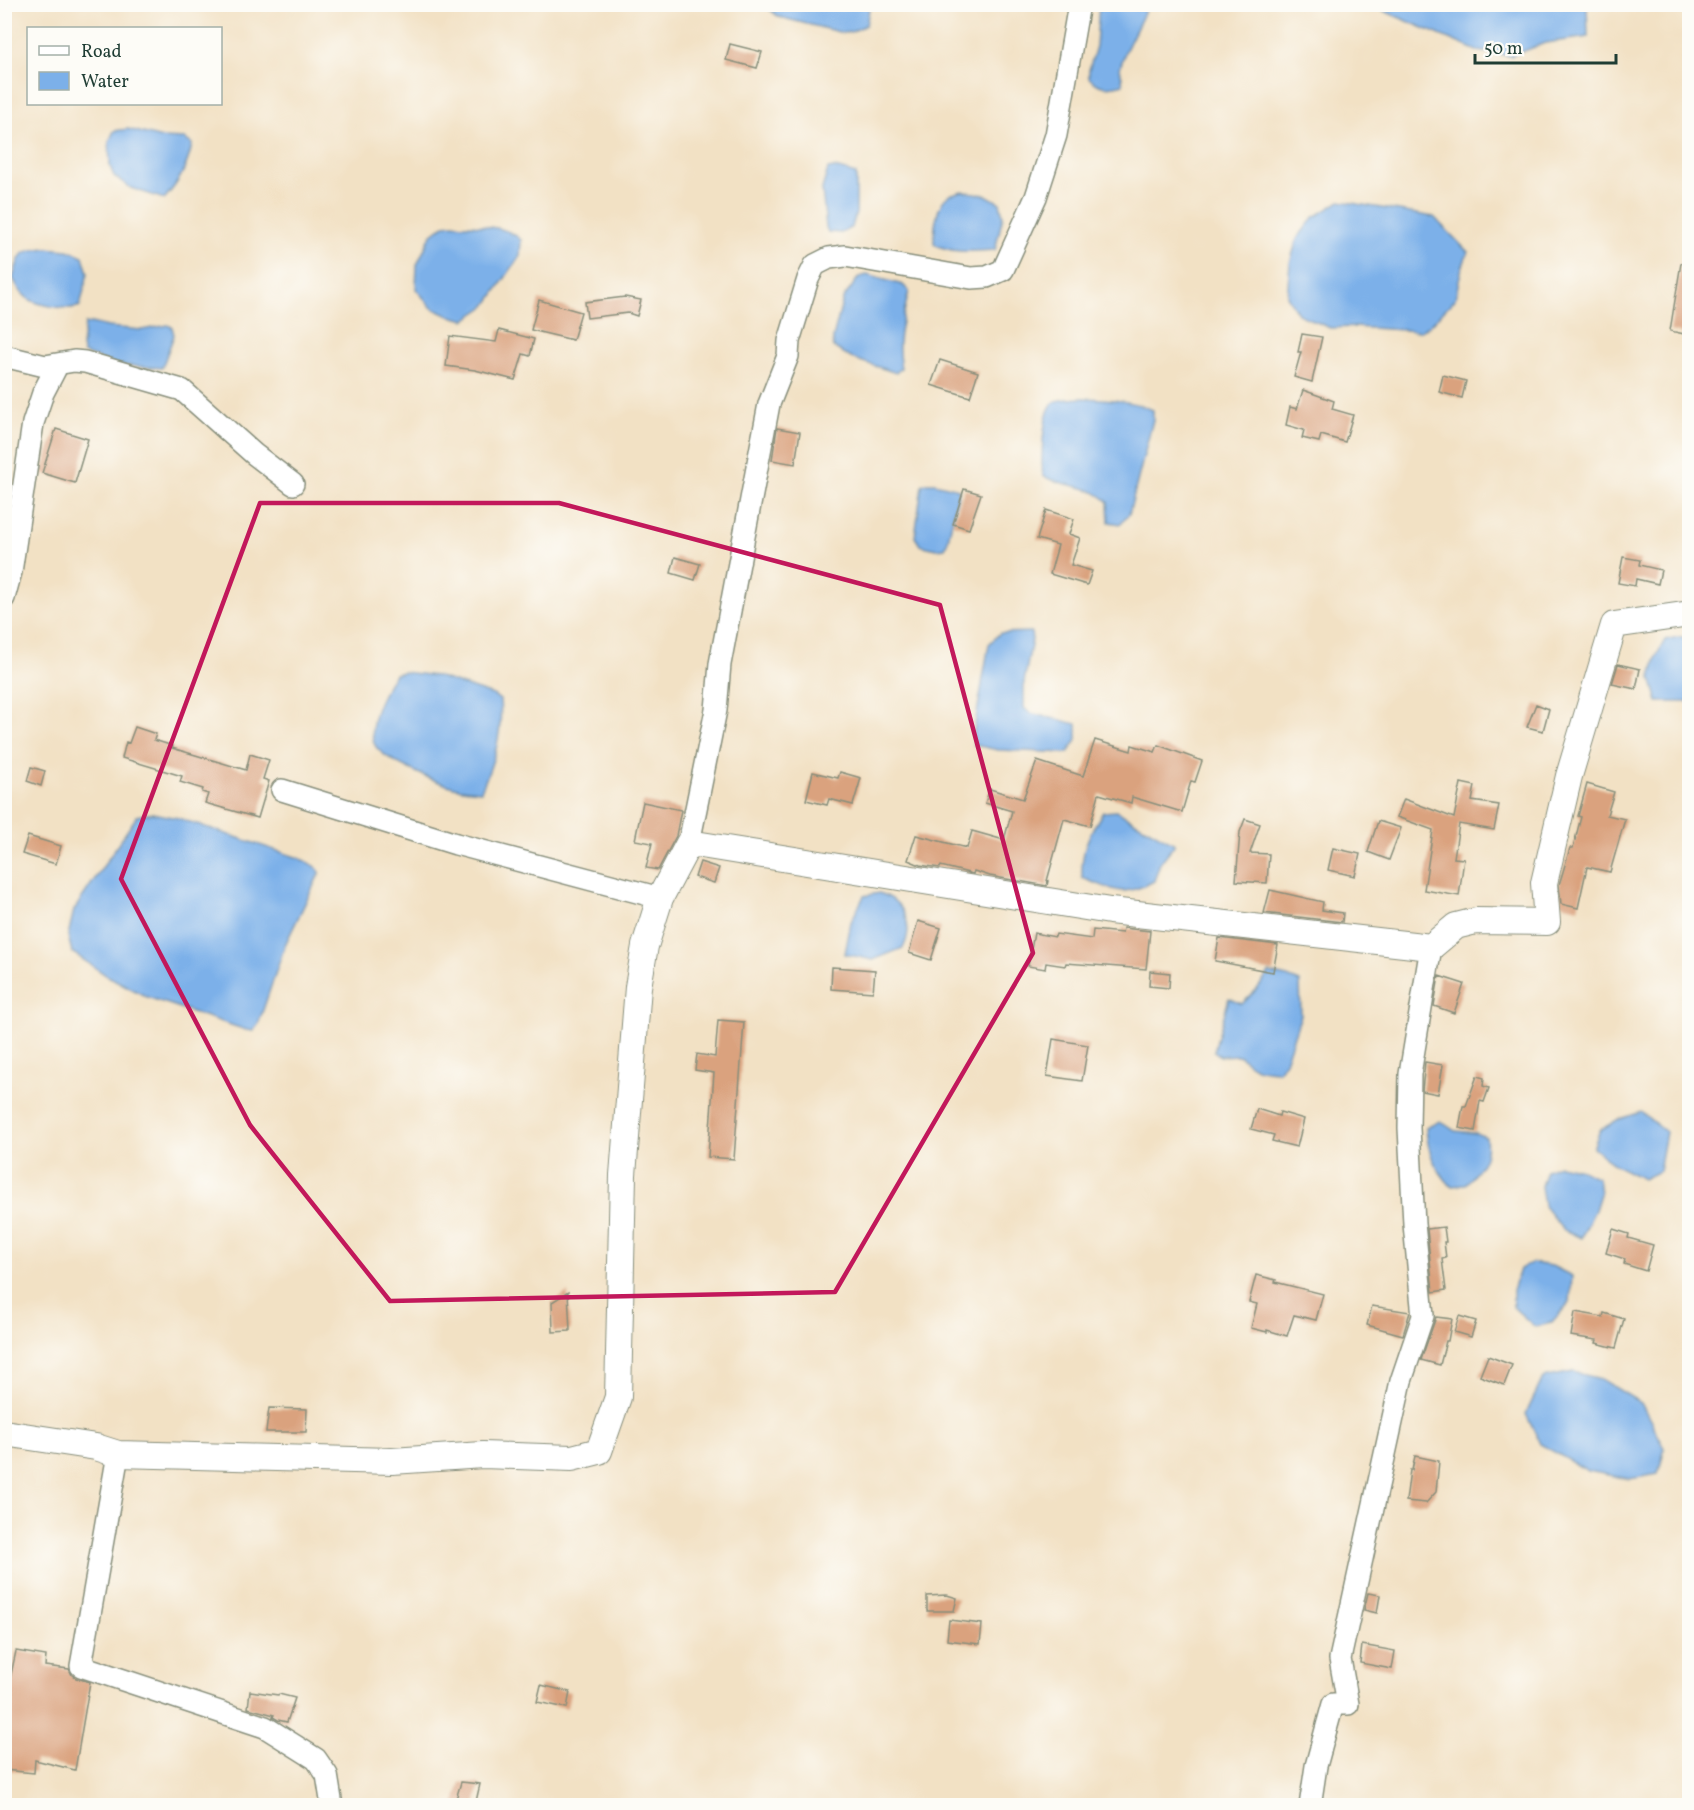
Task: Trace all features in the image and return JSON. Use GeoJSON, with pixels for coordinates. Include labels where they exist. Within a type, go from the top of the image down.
{"type":"FeatureCollection","features":[{"type":"Feature","properties":{"kind":"street"},"geometry":{"type":"LineString","coordinates":[[4,1433],[96,1447],[118,1454],[392,1461],[483,1455],[572,1458],[599,1451],[618,1397],[623,1175],[638,987],[645,946],[660,898],[688,843],[716,710],[720,664],[769,404],[788,356],[789,341],[808,279],[815,265],[830,258],[845,256],[972,278],[987,277],[1003,270],[1036,197],[1056,135],[1079,4]]}},
{"type":"Feature","properties":{"kind":"street"},"geometry":{"type":"LineString","coordinates":[[4,356],[45,366],[74,361],[85,362],[182,390],[254,454],[293,484]]}},
{"type":"Feature","properties":{"kind":"street"},"geometry":{"type":"LineString","coordinates":[[4,598],[11,572],[33,423],[43,393],[58,364]]}},
{"type":"Feature","properties":{"kind":"street"},"geometry":{"type":"LineString","coordinates":[[1310,1806],[1316,1766],[1333,1704],[1348,1704],[1340,1659],[1401,1381],[1423,1316],[1414,1224],[1409,1128],[1410,1074],[1431,948],[1456,926],[1476,921],[1547,922],[1544,883],[1569,776],[1614,625],[1689,614]]}},
{"type":"Feature","properties":{"kind":"street"},"geometry":{"type":"LineString","coordinates":[[282,790],[456,844],[660,898]]}},
{"type":"Feature","properties":{"kind":"street"},"geometry":{"type":"LineString","coordinates":[[688,843],[1110,911],[1431,948]]}},
{"type":"Feature","properties":{"kind":"street"},"geometry":{"type":"LineString","coordinates":[[118,1454],[81,1666],[265,1727],[316,1759],[327,1775],[332,1806]]}},
{"type":"Feature","properties":{"kind":"highlighted area"},"geometry":{"type":"Polygon","coordinates":[[[260,503],[559,503],[940,605],[1033,953],[835,1292],[390,1301],[250,1125],[121,879],[260,503]]]}},
{"type":"Feature","properties":{"kind":"water"},"geometry":{"type":"Polygon","coordinates":[[[764,5],[870,5],[866,25],[843,33],[779,17],[764,5]]]}},
{"type":"Feature","properties":{"kind":"water"},"geometry":{"type":"Polygon","coordinates":[[[1099,5],[1148,5],[1125,52],[1120,68],[1123,84],[1105,87],[1089,78],[1096,46],[1099,5]]]}},
{"type":"Feature","properties":{"kind":"water"},"geometry":{"type":"Polygon","coordinates":[[[1375,5],[1587,5],[1588,37],[1545,43],[1511,56],[1477,51],[1375,5]]]}},
{"type":"Feature","properties":{"kind":"water"},"geometry":{"type":"Polygon","coordinates":[[[128,129],[162,138],[185,139],[192,144],[182,174],[164,199],[131,188],[114,176],[110,166],[109,142],[114,131],[128,129]]]}},
{"type":"Feature","properties":{"kind":"water"},"geometry":{"type":"Polygon","coordinates":[[[835,168],[856,174],[856,213],[852,227],[841,233],[828,232],[822,189],[828,169],[835,168]]]}},
{"type":"Feature","properties":{"kind":"water"},"geometry":{"type":"Polygon","coordinates":[[[962,191],[986,195],[1000,203],[1003,216],[995,250],[956,251],[934,244],[935,225],[940,206],[948,196],[962,191]]]}},
{"type":"Feature","properties":{"kind":"water"},"geometry":{"type":"Polygon","coordinates":[[[1340,201],[1434,217],[1468,252],[1455,299],[1429,326],[1420,331],[1330,328],[1298,314],[1287,296],[1290,263],[1297,239],[1313,218],[1340,201]]]}},
{"type":"Feature","properties":{"kind":"water"},"geometry":{"type":"Polygon","coordinates":[[[444,225],[498,228],[521,240],[520,256],[486,306],[465,320],[432,308],[416,289],[417,265],[431,235],[444,225]]]}},
{"type":"Feature","properties":{"kind":"water"},"geometry":{"type":"Polygon","coordinates":[[[46,248],[68,250],[83,256],[88,273],[80,306],[67,308],[34,302],[28,299],[18,287],[13,278],[22,255],[30,250],[46,248]]]}},
{"type":"Feature","properties":{"kind":"water"},"geometry":{"type":"Polygon","coordinates":[[[867,275],[903,285],[909,291],[899,339],[901,368],[896,373],[851,358],[833,347],[833,338],[843,299],[859,277],[867,275]]]}},
{"type":"Feature","properties":{"kind":"water"},"geometry":{"type":"Polygon","coordinates":[[[85,324],[142,330],[168,325],[172,327],[174,335],[162,368],[117,365],[83,353],[85,324]]]}},
{"type":"Feature","properties":{"kind":"water"},"geometry":{"type":"Polygon","coordinates":[[[1083,398],[1127,402],[1153,410],[1153,420],[1129,514],[1121,524],[1109,522],[1108,502],[1101,496],[1043,476],[1043,436],[1047,414],[1051,406],[1061,400],[1083,398]]]}},
{"type":"Feature","properties":{"kind":"water"},"geometry":{"type":"Polygon","coordinates":[[[926,483],[959,489],[945,548],[936,549],[920,545],[915,537],[922,485],[926,483]]]}},
{"type":"Feature","properties":{"kind":"water"},"geometry":{"type":"Polygon","coordinates":[[[1031,632],[1032,640],[1024,682],[1024,708],[1030,713],[1077,724],[1077,740],[1068,753],[998,750],[974,745],[973,736],[989,644],[1000,633],[1031,632]]]}},
{"type":"Feature","properties":{"kind":"water"},"geometry":{"type":"Polygon","coordinates":[[[1689,637],[1689,702],[1658,702],[1651,678],[1656,657],[1665,640],[1689,637]]]}},
{"type":"Feature","properties":{"kind":"water"},"geometry":{"type":"Polygon","coordinates":[[[403,672],[436,676],[493,695],[500,700],[500,724],[496,747],[481,791],[466,790],[438,782],[398,763],[378,749],[374,743],[372,734],[377,707],[395,674],[403,672]]]}},
{"type":"Feature","properties":{"kind":"water"},"geometry":{"type":"Polygon","coordinates":[[[1116,811],[1175,844],[1160,863],[1154,881],[1133,890],[1110,889],[1082,878],[1084,851],[1093,828],[1103,812],[1116,811]]]}},
{"type":"Feature","properties":{"kind":"water"},"geometry":{"type":"Polygon","coordinates":[[[153,813],[178,818],[299,858],[315,866],[320,872],[285,945],[258,1025],[253,1031],[147,997],[106,975],[72,952],[68,936],[74,910],[137,816],[153,813]]]}},
{"type":"Feature","properties":{"kind":"water"},"geometry":{"type":"Polygon","coordinates":[[[879,893],[895,901],[904,915],[908,931],[903,948],[873,960],[845,954],[851,922],[864,896],[879,893]]]}},
{"type":"Feature","properties":{"kind":"water"},"geometry":{"type":"Polygon","coordinates":[[[1269,973],[1300,982],[1301,1015],[1285,1062],[1278,1071],[1257,1068],[1239,1055],[1220,1056],[1214,1051],[1229,998],[1242,1004],[1269,973]]]}},
{"type":"Feature","properties":{"kind":"water"},"geometry":{"type":"Polygon","coordinates":[[[1641,1112],[1666,1132],[1659,1171],[1643,1179],[1615,1165],[1593,1148],[1600,1130],[1617,1120],[1641,1112]]]}},
{"type":"Feature","properties":{"kind":"water"},"geometry":{"type":"Polygon","coordinates":[[[1440,1121],[1455,1131],[1476,1133],[1486,1137],[1485,1158],[1465,1185],[1451,1186],[1433,1160],[1426,1128],[1440,1121]]]}},
{"type":"Feature","properties":{"kind":"water"},"geometry":{"type":"Polygon","coordinates":[[[1559,1165],[1582,1170],[1598,1178],[1600,1194],[1581,1238],[1562,1229],[1544,1206],[1541,1186],[1546,1170],[1559,1165]]]}},
{"type":"Feature","properties":{"kind":"water"},"geometry":{"type":"Polygon","coordinates":[[[1531,1263],[1552,1266],[1572,1276],[1570,1302],[1551,1323],[1535,1327],[1513,1307],[1513,1290],[1520,1269],[1531,1263]]]}},
{"type":"Feature","properties":{"kind":"water"},"geometry":{"type":"Polygon","coordinates":[[[1573,1372],[1601,1379],[1641,1403],[1665,1448],[1658,1474],[1629,1479],[1588,1471],[1540,1444],[1526,1414],[1543,1378],[1573,1372]]]}},
{"type":"Feature","properties":{"kind":"building"},"geometry":{"type":"Polygon","coordinates":[[[730,44],[762,52],[757,68],[726,60],[730,44]]]}},
{"type":"Feature","properties":{"kind":"building"},"geometry":{"type":"Polygon","coordinates":[[[1681,263],[1689,264],[1689,335],[1670,331],[1681,263]]]}},
{"type":"Feature","properties":{"kind":"building"},"geometry":{"type":"Polygon","coordinates":[[[625,297],[641,300],[637,316],[628,313],[587,318],[585,302],[625,297]]]}},
{"type":"Feature","properties":{"kind":"building"},"geometry":{"type":"Polygon","coordinates":[[[539,300],[581,312],[573,340],[531,330],[539,300]]]}},
{"type":"Feature","properties":{"kind":"building"},"geometry":{"type":"Polygon","coordinates":[[[499,330],[534,339],[530,356],[523,354],[515,380],[475,370],[446,366],[450,336],[496,342],[499,330]]]}},
{"type":"Feature","properties":{"kind":"building"},"geometry":{"type":"Polygon","coordinates":[[[1302,334],[1322,337],[1312,382],[1294,377],[1301,352],[1298,352],[1302,334]]]}},
{"type":"Feature","properties":{"kind":"building"},"geometry":{"type":"Polygon","coordinates":[[[940,360],[978,372],[970,397],[931,385],[940,360]]]}},
{"type":"Feature","properties":{"kind":"building"},"geometry":{"type":"Polygon","coordinates":[[[1443,375],[1466,381],[1462,398],[1439,392],[1443,375]]]}},
{"type":"Feature","properties":{"kind":"building"},"geometry":{"type":"Polygon","coordinates":[[[1303,390],[1334,401],[1332,409],[1353,415],[1345,442],[1321,435],[1319,442],[1302,438],[1304,430],[1286,425],[1290,407],[1297,409],[1303,390]]]}},
{"type":"Feature","properties":{"kind":"building"},"geometry":{"type":"Polygon","coordinates":[[[777,428],[800,432],[795,464],[772,460],[777,428]]]}},
{"type":"Feature","properties":{"kind":"building"},"geometry":{"type":"Polygon","coordinates":[[[56,429],[88,439],[75,483],[42,473],[56,429]]]}},
{"type":"Feature","properties":{"kind":"building"},"geometry":{"type":"Polygon","coordinates":[[[964,489],[981,494],[969,529],[953,524],[964,489]]]}},
{"type":"Feature","properties":{"kind":"building"},"geometry":{"type":"Polygon","coordinates":[[[1046,510],[1074,519],[1069,534],[1080,538],[1071,565],[1092,571],[1087,585],[1050,574],[1058,545],[1037,539],[1046,510]]]}},
{"type":"Feature","properties":{"kind":"building"},"geometry":{"type":"Polygon","coordinates":[[[675,557],[700,564],[695,580],[671,573],[675,557]]]}},
{"type":"Feature","properties":{"kind":"building"},"geometry":{"type":"Polygon","coordinates":[[[1623,557],[1640,560],[1639,565],[1661,570],[1658,584],[1636,579],[1635,586],[1618,583],[1623,557]]]}},
{"type":"Feature","properties":{"kind":"building"},"geometry":{"type":"Polygon","coordinates":[[[1618,664],[1640,669],[1636,689],[1612,684],[1618,664]]]}},
{"type":"Feature","properties":{"kind":"building"},"geometry":{"type":"Polygon","coordinates":[[[1536,704],[1549,709],[1543,731],[1527,727],[1536,704]]]}},
{"type":"Feature","properties":{"kind":"building"},"geometry":{"type":"Polygon","coordinates":[[[135,727],[156,734],[154,740],[173,746],[172,748],[246,770],[250,754],[269,760],[263,779],[269,781],[258,818],[205,803],[208,794],[202,792],[203,789],[180,782],[182,776],[122,758],[126,742],[129,743],[135,727]]]}},
{"type":"Feature","properties":{"kind":"building"},"geometry":{"type":"Polygon","coordinates":[[[1095,740],[1131,751],[1132,745],[1155,752],[1158,745],[1202,761],[1195,782],[1191,781],[1182,812],[1132,797],[1131,803],[1099,794],[1090,826],[1064,819],[1047,886],[974,871],[973,874],[941,866],[940,868],[920,865],[908,860],[916,835],[967,848],[972,831],[1004,840],[1012,811],[985,803],[990,789],[1023,799],[1037,761],[1083,776],[1095,740]]]}},
{"type":"Feature","properties":{"kind":"building"},"geometry":{"type":"Polygon","coordinates":[[[31,767],[45,771],[41,786],[27,781],[31,767]]]}},
{"type":"Feature","properties":{"kind":"building"},"geometry":{"type":"Polygon","coordinates":[[[813,772],[838,778],[840,772],[861,778],[853,805],[829,799],[827,805],[806,800],[813,772]]]}},
{"type":"Feature","properties":{"kind":"building"},"geometry":{"type":"Polygon","coordinates":[[[1461,783],[1475,786],[1472,801],[1499,805],[1494,830],[1459,824],[1454,858],[1464,859],[1459,896],[1424,890],[1433,830],[1397,817],[1404,799],[1454,818],[1461,783]]]}},
{"type":"Feature","properties":{"kind":"building"},"geometry":{"type":"Polygon","coordinates":[[[1587,784],[1614,792],[1607,815],[1625,819],[1610,872],[1587,867],[1578,908],[1561,904],[1559,885],[1570,848],[1573,848],[1581,817],[1578,816],[1587,784]]]}},
{"type":"Feature","properties":{"kind":"building"},"geometry":{"type":"Polygon","coordinates":[[[643,802],[681,810],[676,836],[658,870],[646,868],[652,843],[635,840],[643,802]]]}},
{"type":"Feature","properties":{"kind":"building"},"geometry":{"type":"Polygon","coordinates":[[[1245,819],[1260,824],[1250,853],[1269,854],[1267,883],[1236,881],[1240,832],[1245,819]]]}},
{"type":"Feature","properties":{"kind":"building"},"geometry":{"type":"Polygon","coordinates":[[[1378,821],[1401,828],[1389,860],[1368,852],[1378,821]]]}},
{"type":"Feature","properties":{"kind":"building"},"geometry":{"type":"Polygon","coordinates":[[[28,836],[61,846],[56,864],[22,854],[28,836]]]}},
{"type":"Feature","properties":{"kind":"building"},"geometry":{"type":"Polygon","coordinates":[[[1333,848],[1360,854],[1355,876],[1328,870],[1333,848]]]}},
{"type":"Feature","properties":{"kind":"building"},"geometry":{"type":"Polygon","coordinates":[[[700,862],[719,868],[714,883],[695,877],[700,862]]]}},
{"type":"Feature","properties":{"kind":"building"},"geometry":{"type":"Polygon","coordinates":[[[1270,890],[1323,902],[1322,910],[1343,913],[1342,922],[1264,913],[1270,890]]]}},
{"type":"Feature","properties":{"kind":"building"},"geometry":{"type":"Polygon","coordinates":[[[918,921],[941,928],[931,960],[909,953],[918,921]]]}},
{"type":"Feature","properties":{"kind":"building"},"geometry":{"type":"Polygon","coordinates":[[[1123,928],[1150,931],[1146,969],[1066,963],[1065,966],[1046,963],[1045,969],[1028,966],[1034,933],[1055,937],[1056,934],[1092,939],[1093,930],[1122,933],[1123,928]]]}},
{"type":"Feature","properties":{"kind":"building"},"geometry":{"type":"Polygon","coordinates":[[[1219,938],[1278,945],[1273,972],[1215,961],[1219,938]]]}},
{"type":"Feature","properties":{"kind":"building"},"geometry":{"type":"Polygon","coordinates":[[[832,967],[875,970],[873,992],[831,989],[832,967]]]}},
{"type":"Feature","properties":{"kind":"building"},"geometry":{"type":"Polygon","coordinates":[[[1150,971],[1170,973],[1169,988],[1149,986],[1150,971]]]}},
{"type":"Feature","properties":{"kind":"building"},"geometry":{"type":"Polygon","coordinates":[[[1439,976],[1464,984],[1454,1013],[1434,1006],[1439,976]]]}},
{"type":"Feature","properties":{"kind":"building"},"geometry":{"type":"Polygon","coordinates":[[[718,1020],[744,1022],[734,1159],[708,1157],[714,1073],[695,1070],[697,1054],[715,1057],[718,1020]]]}},
{"type":"Feature","properties":{"kind":"building"},"geometry":{"type":"Polygon","coordinates":[[[1053,1039],[1088,1045],[1082,1081],[1047,1076],[1053,1039]]]}},
{"type":"Feature","properties":{"kind":"building"},"geometry":{"type":"Polygon","coordinates":[[[1425,1062],[1443,1065],[1438,1094],[1422,1091],[1425,1062]]]}},
{"type":"Feature","properties":{"kind":"building"},"geometry":{"type":"Polygon","coordinates":[[[1477,1076],[1484,1078],[1483,1086],[1489,1088],[1484,1102],[1480,1101],[1475,1131],[1459,1128],[1463,1106],[1466,1106],[1477,1076]]]}},
{"type":"Feature","properties":{"kind":"building"},"geometry":{"type":"Polygon","coordinates":[[[1257,1109],[1279,1116],[1280,1112],[1304,1119],[1297,1147],[1272,1141],[1274,1135],[1251,1129],[1257,1109]]]}},
{"type":"Feature","properties":{"kind":"building"},"geometry":{"type":"Polygon","coordinates":[[[1444,1227],[1446,1258],[1442,1259],[1446,1290],[1433,1292],[1427,1229],[1444,1227]]]}},
{"type":"Feature","properties":{"kind":"building"},"geometry":{"type":"Polygon","coordinates":[[[1613,1229],[1629,1234],[1628,1238],[1653,1245],[1646,1271],[1624,1264],[1625,1259],[1606,1253],[1613,1229]]]}},
{"type":"Feature","properties":{"kind":"building"},"geometry":{"type":"Polygon","coordinates":[[[1256,1275],[1323,1294],[1316,1320],[1294,1315],[1287,1336],[1251,1328],[1257,1304],[1249,1302],[1256,1275]]]}},
{"type":"Feature","properties":{"kind":"building"},"geometry":{"type":"Polygon","coordinates":[[[568,1292],[570,1331],[553,1332],[552,1302],[568,1292]]]}},
{"type":"Feature","properties":{"kind":"building"},"geometry":{"type":"Polygon","coordinates":[[[1372,1306],[1410,1312],[1403,1335],[1367,1325],[1372,1306]]]}},
{"type":"Feature","properties":{"kind":"building"},"geometry":{"type":"Polygon","coordinates":[[[1575,1312],[1603,1317],[1604,1313],[1624,1319],[1616,1348],[1596,1343],[1597,1340],[1571,1336],[1575,1312]]]}},
{"type":"Feature","properties":{"kind":"building"},"geometry":{"type":"Polygon","coordinates":[[[1459,1316],[1476,1321],[1471,1337],[1454,1332],[1459,1316]]]}},
{"type":"Feature","properties":{"kind":"building"},"geometry":{"type":"Polygon","coordinates":[[[1436,1317],[1452,1319],[1440,1365],[1421,1360],[1436,1317]]]}},
{"type":"Feature","properties":{"kind":"building"},"geometry":{"type":"Polygon","coordinates":[[[1488,1356],[1512,1365],[1504,1385],[1480,1376],[1488,1356]]]}},
{"type":"Feature","properties":{"kind":"building"},"geometry":{"type":"Polygon","coordinates":[[[269,1408],[307,1409],[306,1432],[266,1432],[269,1408]]]}},
{"type":"Feature","properties":{"kind":"building"},"geometry":{"type":"Polygon","coordinates":[[[1415,1456],[1439,1461],[1436,1492],[1426,1503],[1406,1501],[1410,1470],[1412,1470],[1415,1456]]]}},
{"type":"Feature","properties":{"kind":"building"},"geometry":{"type":"Polygon","coordinates":[[[1368,1593],[1380,1595],[1377,1613],[1364,1610],[1368,1593]]]}},
{"type":"Feature","properties":{"kind":"building"},"geometry":{"type":"Polygon","coordinates":[[[947,1595],[957,1598],[954,1611],[927,1611],[927,1596],[947,1595]]]}},
{"type":"Feature","properties":{"kind":"building"},"geometry":{"type":"Polygon","coordinates":[[[949,1620],[982,1624],[980,1644],[947,1640],[949,1620]]]}},
{"type":"Feature","properties":{"kind":"building"},"geometry":{"type":"Polygon","coordinates":[[[1362,1645],[1395,1651],[1392,1669],[1360,1663],[1362,1645]]]}},
{"type":"Feature","properties":{"kind":"building"},"geometry":{"type":"Polygon","coordinates":[[[16,1651],[46,1656],[45,1666],[69,1669],[76,1678],[90,1682],[75,1770],[35,1760],[34,1773],[4,1770],[4,1707],[16,1651]]]}},
{"type":"Feature","properties":{"kind":"building"},"geometry":{"type":"Polygon","coordinates":[[[541,1685],[570,1692],[567,1708],[537,1702],[541,1685]]]}},
{"type":"Feature","properties":{"kind":"building"},"geometry":{"type":"Polygon","coordinates":[[[250,1691],[295,1698],[287,1722],[278,1720],[273,1717],[274,1715],[248,1708],[250,1691]]]}},
{"type":"Feature","properties":{"kind":"building"},"geometry":{"type":"Polygon","coordinates":[[[461,1782],[480,1784],[475,1806],[454,1806],[461,1782]]]}}]}
